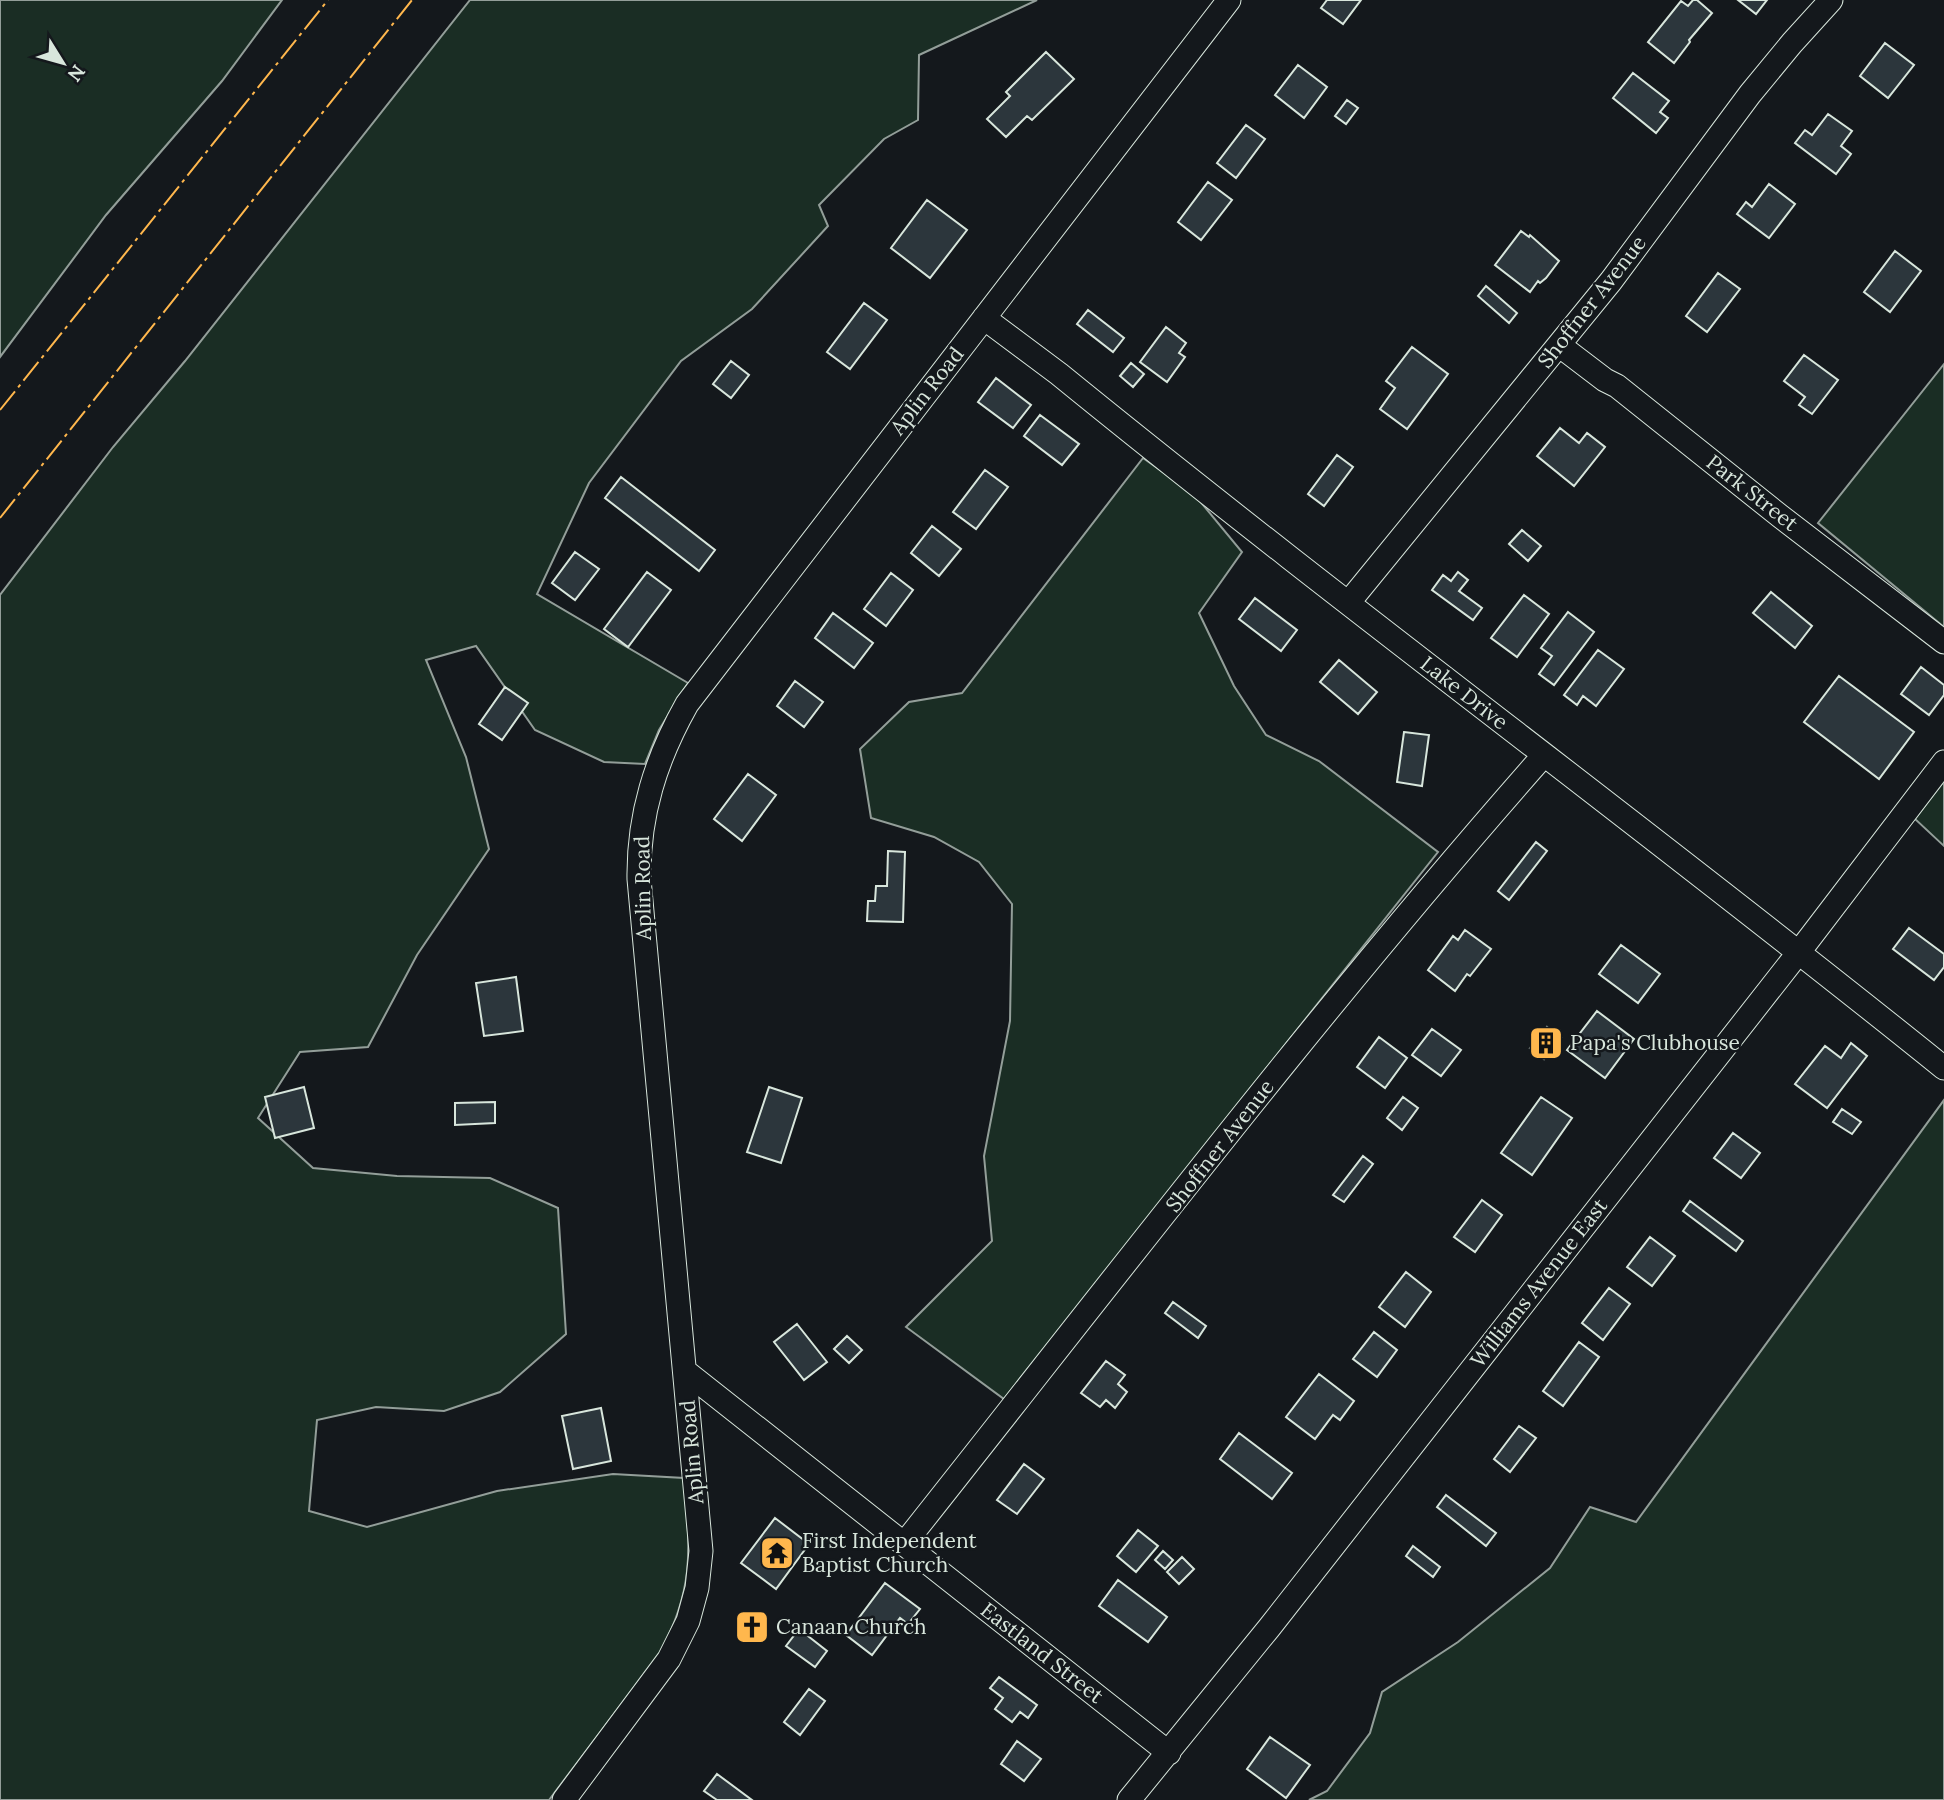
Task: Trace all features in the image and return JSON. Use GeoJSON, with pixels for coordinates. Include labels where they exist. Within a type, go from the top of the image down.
{"type":"FeatureCollection","features":[{"type":"Feature","properties":{"kind":"street","name":"Aplin Road"},"geometry":{"type":"LineString","coordinates":[[564,1800],[670,1660],[691,1610],[697,1588],[701,1551],[639,879],[640,838],[653,776],[669,736],[687,704],[1229,0]]}},
{"type":"Feature","properties":{"kind":"street","name":"Shoffner Avenue"},"geometry":{"type":"LineString","coordinates":[[1349,602],[1611,281],[1750,94],[1831,0]]}},
{"type":"Feature","properties":{"kind":"street","name":"Lake Drive"},"geometry":{"type":"LineString","coordinates":[[984,318],[1944,1068]]}},
{"type":"Feature","properties":{"kind":"street","name":"Park Street"},"geometry":{"type":"LineString","coordinates":[[1559,345],[1605,380],[1618,386],[1790,524],[1944,642]]}},
{"type":"Feature","properties":{"kind":"street","name":"Shoffner Avenue"},"geometry":{"type":"LineString","coordinates":[[904,1544],[1345,989],[1458,852],[1544,755]]}},
{"type":"Feature","properties":{"kind":"street","name":"Williams Avenue East"},"geometry":{"type":"LineString","coordinates":[[1129,1800],[1278,1618],[1944,762]]}},
{"type":"Feature","properties":{"kind":"street","name":"Eastland Street"},"geometry":{"type":"LineString","coordinates":[[685,1371],[1169,1753]]}},
{"type":"Feature","properties":{"kind":"green space"},"geometry":{"type":"Polygon","coordinates":[[[0,0],[282,0],[222,81],[106,215],[0,357],[0,0]]]}},
{"type":"Feature","properties":{"kind":"green space"},"geometry":{"type":"Polygon","coordinates":[[[470,0],[1037,0],[919,55],[918,120],[884,139],[819,205],[828,226],[752,309],[681,361],[589,483],[537,594],[688,683],[659,730],[645,764],[604,762],[535,730],[476,646],[426,660],[466,757],[489,849],[417,955],[368,1047],[300,1052],[258,1118],[313,1168],[397,1176],[490,1178],[558,1208],[566,1334],[500,1392],[444,1411],[376,1407],[317,1420],[309,1511],[367,1527],[497,1491],[613,1474],[684,1478],[688,1526],[685,1588],[660,1653],[549,1800],[0,1800],[0,595],[113,447],[185,361],[470,0]]]}},
{"type":"Feature","properties":{"kind":"green space"},"geometry":{"type":"Polygon","coordinates":[[[1944,364],[1944,627],[1818,523],[1944,364]]]}},
{"type":"Feature","properties":{"kind":"green space"},"geometry":{"type":"Polygon","coordinates":[[[1143,458],[1194,494],[1242,552],[1199,613],[1234,686],[1266,735],[1319,761],[1438,852],[1004,1399],[906,1327],[992,1241],[984,1156],[1010,1021],[1012,904],[979,862],[934,837],[871,818],[860,749],[909,702],[962,693],[1143,458]]]}},
{"type":"Feature","properties":{"kind":"green space"},"geometry":{"type":"Polygon","coordinates":[[[1944,781],[1944,846],[1915,819],[1944,781]]]}},
{"type":"Feature","properties":{"kind":"green space"},"geometry":{"type":"Polygon","coordinates":[[[1944,1100],[1944,1800],[1309,1800],[1327,1791],[1370,1733],[1382,1692],[1458,1642],[1550,1568],[1590,1507],[1636,1522],[1944,1100]]]}},
{"type":"Feature","properties":{"kind":"building"},"geometry":{"type":"Polygon","coordinates":[[[1327,0],[1361,0],[1343,24],[1321,8],[1327,0]]]}},
{"type":"Feature","properties":{"kind":"building"},"geometry":{"type":"Polygon","coordinates":[[[1693,0],[1697,0],[1712,13],[1674,63],[1648,42],[1681,1],[1688,6],[1693,0]]]}},
{"type":"Feature","properties":{"kind":"building"},"geometry":{"type":"Polygon","coordinates":[[[1738,0],[1767,0],[1756,14],[1738,0]]]}},
{"type":"Feature","properties":{"kind":"building"},"geometry":{"type":"Polygon","coordinates":[[[1885,43],[1914,65],[1888,98],[1860,76],[1885,43]]]}},
{"type":"Feature","properties":{"kind":"building"},"geometry":{"type":"Polygon","coordinates":[[[1046,52],[1074,79],[1032,120],[1027,116],[1006,137],[987,119],[1010,96],[1006,92],[1046,52]]]}},
{"type":"Feature","properties":{"kind":"building"},"geometry":{"type":"Polygon","coordinates":[[[1298,65],[1327,87],[1304,118],[1275,95],[1298,65]]]}},
{"type":"Feature","properties":{"kind":"building"},"geometry":{"type":"Polygon","coordinates":[[[1633,73],[1669,101],[1660,112],[1668,118],[1656,133],[1613,98],[1633,73]]]}},
{"type":"Feature","properties":{"kind":"building"},"geometry":{"type":"Polygon","coordinates":[[[1347,100],[1358,108],[1346,124],[1335,116],[1347,100]]]}},
{"type":"Feature","properties":{"kind":"building"},"geometry":{"type":"Polygon","coordinates":[[[1828,114],[1852,131],[1841,146],[1851,154],[1836,174],[1795,143],[1805,130],[1812,135],[1828,114]]]}},
{"type":"Feature","properties":{"kind":"building"},"geometry":{"type":"Polygon","coordinates":[[[1246,125],[1265,139],[1236,178],[1217,163],[1246,125]]]}},
{"type":"Feature","properties":{"kind":"building"},"geometry":{"type":"Polygon","coordinates":[[[1208,182],[1232,200],[1201,240],[1178,222],[1208,182]]]}},
{"type":"Feature","properties":{"kind":"building"},"geometry":{"type":"Polygon","coordinates":[[[1769,184],[1795,204],[1769,238],[1737,214],[1746,202],[1752,207],[1769,184]]]}},
{"type":"Feature","properties":{"kind":"building"},"geometry":{"type":"Polygon","coordinates":[[[927,200],[967,230],[930,278],[891,248],[927,200]]]}},
{"type":"Feature","properties":{"kind":"building"},"geometry":{"type":"Polygon","coordinates":[[[1521,231],[1529,237],[1530,235],[1559,261],[1546,278],[1540,283],[1538,281],[1530,292],[1495,265],[1521,231]]]}},
{"type":"Feature","properties":{"kind":"building"},"geometry":{"type":"Polygon","coordinates":[[[1895,251],[1921,271],[1890,312],[1864,292],[1895,251]]]}},
{"type":"Feature","properties":{"kind":"building"},"geometry":{"type":"Polygon","coordinates":[[[1718,273],[1740,289],[1707,332],[1686,316],[1718,273]]]}},
{"type":"Feature","properties":{"kind":"building"},"geometry":{"type":"Polygon","coordinates":[[[1486,286],[1517,313],[1509,323],[1478,296],[1486,286]]]}},
{"type":"Feature","properties":{"kind":"building"},"geometry":{"type":"Polygon","coordinates":[[[864,303],[887,320],[850,369],[827,352],[864,303]]]}},
{"type":"Feature","properties":{"kind":"building"},"geometry":{"type":"Polygon","coordinates":[[[1088,310],[1124,338],[1113,352],[1077,324],[1088,310]]]}},
{"type":"Feature","properties":{"kind":"building"},"geometry":{"type":"Polygon","coordinates":[[[1166,327],[1186,343],[1179,353],[1185,357],[1167,382],[1140,362],[1166,327]]]}},
{"type":"Feature","properties":{"kind":"building"},"geometry":{"type":"Polygon","coordinates":[[[1412,347],[1448,374],[1407,429],[1380,409],[1395,388],[1386,381],[1412,347]]]}},
{"type":"Feature","properties":{"kind":"building"},"geometry":{"type":"Polygon","coordinates":[[[1804,355],[1838,380],[1812,414],[1799,405],[1805,397],[1784,381],[1804,355]]]}},
{"type":"Feature","properties":{"kind":"building"},"geometry":{"type":"Polygon","coordinates":[[[731,361],[749,375],[731,398],[713,384],[731,361]]]}},
{"type":"Feature","properties":{"kind":"building"},"geometry":{"type":"Polygon","coordinates":[[[1131,363],[1144,374],[1133,387],[1120,376],[1131,363]]]}},
{"type":"Feature","properties":{"kind":"building"},"geometry":{"type":"Polygon","coordinates":[[[996,378],[1031,405],[1013,428],[978,402],[996,378]]]}},
{"type":"Feature","properties":{"kind":"building"},"geometry":{"type":"Polygon","coordinates":[[[1040,415],[1079,444],[1062,465],[1024,436],[1040,415]]]}},
{"type":"Feature","properties":{"kind":"building"},"geometry":{"type":"Polygon","coordinates":[[[1560,428],[1579,443],[1587,433],[1605,447],[1574,486],[1537,456],[1560,428]]]}},
{"type":"Feature","properties":{"kind":"building"},"geometry":{"type":"Polygon","coordinates":[[[1337,455],[1353,467],[1324,506],[1308,494],[1337,455]]]}},
{"type":"Feature","properties":{"kind":"building"},"geometry":{"type":"Polygon","coordinates":[[[985,470],[1008,487],[976,529],[953,512],[985,470]]]}},
{"type":"Feature","properties":{"kind":"building"},"geometry":{"type":"Polygon","coordinates":[[[621,477],[715,550],[699,571],[605,498],[621,477]]]}},
{"type":"Feature","properties":{"kind":"building"},"geometry":{"type":"Polygon","coordinates":[[[932,526],[961,549],[939,576],[911,553],[932,526]]]}},
{"type":"Feature","properties":{"kind":"building"},"geometry":{"type":"Polygon","coordinates":[[[1522,530],[1541,546],[1528,561],[1509,544],[1522,530]]]}},
{"type":"Feature","properties":{"kind":"building"},"geometry":{"type":"Polygon","coordinates":[[[575,552],[599,569],[575,600],[552,583],[575,552]]]}},
{"type":"Feature","properties":{"kind":"building"},"geometry":{"type":"Polygon","coordinates":[[[647,572],[671,590],[628,647],[604,629],[647,572]]]}},
{"type":"Feature","properties":{"kind":"building"},"geometry":{"type":"Polygon","coordinates":[[[1458,572],[1468,580],[1459,591],[1482,608],[1473,620],[1432,590],[1443,575],[1451,581],[1458,572]]]}},
{"type":"Feature","properties":{"kind":"building"},"geometry":{"type":"Polygon","coordinates":[[[891,573],[913,590],[886,626],[864,609],[891,573]]]}},
{"type":"Feature","properties":{"kind":"building"},"geometry":{"type":"Polygon","coordinates":[[[1771,592],[1812,626],[1795,648],[1753,613],[1771,592]]]}},
{"type":"Feature","properties":{"kind":"building"},"geometry":{"type":"Polygon","coordinates":[[[1524,595],[1549,614],[1517,657],[1491,638],[1524,595]]]}},
{"type":"Feature","properties":{"kind":"building"},"geometry":{"type":"Polygon","coordinates":[[[1255,598],[1297,630],[1281,651],[1239,619],[1255,598]]]}},
{"type":"Feature","properties":{"kind":"building"},"geometry":{"type":"Polygon","coordinates":[[[1568,612],[1594,632],[1554,685],[1539,674],[1552,656],[1541,648],[1568,612]]]}},
{"type":"Feature","properties":{"kind":"building"},"geometry":{"type":"Polygon","coordinates":[[[833,613],[873,643],[854,668],[815,638],[833,613]]]}},
{"type":"Feature","properties":{"kind":"building"},"geometry":{"type":"Polygon","coordinates":[[[1598,650],[1624,669],[1596,706],[1583,696],[1577,705],[1564,695],[1598,650]]]}},
{"type":"Feature","properties":{"kind":"building"},"geometry":{"type":"Polygon","coordinates":[[[1339,660],[1377,692],[1358,714],[1320,682],[1339,660]]]}},
{"type":"Feature","properties":{"kind":"building"},"geometry":{"type":"Polygon","coordinates":[[[1921,667],[1944,685],[1944,695],[1929,715],[1901,694],[1921,667]]]}},
{"type":"Feature","properties":{"kind":"building"},"geometry":{"type":"Polygon","coordinates":[[[1839,676],[1914,732],[1879,779],[1804,722],[1839,676]]]}},
{"type":"Feature","properties":{"kind":"building"},"geometry":{"type":"Polygon","coordinates":[[[795,681],[823,702],[804,727],[777,706],[795,681]]]}},
{"type":"Feature","properties":{"kind":"building"},"geometry":{"type":"Polygon","coordinates":[[[505,687],[528,703],[502,740],[479,724],[505,687]]]}},
{"type":"Feature","properties":{"kind":"building"},"geometry":{"type":"Polygon","coordinates":[[[1404,732],[1429,735],[1422,786],[1397,782],[1404,732]]]}},
{"type":"Feature","properties":{"kind":"building"},"geometry":{"type":"Polygon","coordinates":[[[748,774],[776,795],[742,841],[714,819],[748,774]]]}},
{"type":"Feature","properties":{"kind":"building"},"geometry":{"type":"Polygon","coordinates":[[[1536,842],[1547,851],[1509,900],[1498,891],[1536,842]]]}},
{"type":"Feature","properties":{"kind":"building"},"geometry":{"type":"Polygon","coordinates":[[[888,851],[905,852],[903,922],[867,921],[868,901],[875,901],[876,886],[887,886],[888,851]]]}},
{"type":"Feature","properties":{"kind":"building"},"geometry":{"type":"Polygon","coordinates":[[[1909,928],[1944,954],[1944,967],[1934,980],[1893,949],[1909,928]]]}},
{"type":"Feature","properties":{"kind":"building"},"geometry":{"type":"Polygon","coordinates":[[[1465,930],[1491,949],[1455,991],[1428,970],[1453,936],[1458,940],[1465,930]]]}},
{"type":"Feature","properties":{"kind":"building"},"geometry":{"type":"Polygon","coordinates":[[[1621,945],[1660,974],[1638,1003],[1599,974],[1621,945]]]}},
{"type":"Feature","properties":{"kind":"building"},"geometry":{"type":"Polygon","coordinates":[[[516,977],[523,1031],[484,1036],[476,983],[516,977]]]}},
{"type":"Feature","properties":{"kind":"building"},"geometry":{"type":"Polygon","coordinates":[[[1597,1011],[1634,1039],[1605,1078],[1567,1050],[1597,1011]]]}},
{"type":"Feature","properties":{"kind":"building","name":"Papa's Clubhouse"},"geometry":{"type":"Polygon","coordinates":[[[1547,1027],[1561,1038],[1544,1059],[1530,1048],[1547,1027]]]}},
{"type":"Feature","properties":{"kind":"building"},"geometry":{"type":"Polygon","coordinates":[[[1432,1029],[1461,1050],[1441,1076],[1412,1055],[1432,1029]]]}},
{"type":"Feature","properties":{"kind":"building"},"geometry":{"type":"Polygon","coordinates":[[[1379,1037],[1407,1058],[1385,1088],[1357,1067],[1379,1037]]]}},
{"type":"Feature","properties":{"kind":"building"},"geometry":{"type":"Polygon","coordinates":[[[1851,1043],[1867,1056],[1827,1108],[1795,1084],[1825,1046],[1841,1058],[1851,1043]]]}},
{"type":"Feature","properties":{"kind":"building"},"geometry":{"type":"Polygon","coordinates":[[[304,1087],[314,1128],[275,1138],[265,1097],[304,1087]]]}},
{"type":"Feature","properties":{"kind":"building"},"geometry":{"type":"Polygon","coordinates":[[[769,1087],[802,1098],[781,1163],[747,1152],[769,1087]]]}},
{"type":"Feature","properties":{"kind":"building"},"geometry":{"type":"Polygon","coordinates":[[[1403,1097],[1418,1108],[1402,1130],[1387,1118],[1403,1097]]]}},
{"type":"Feature","properties":{"kind":"building"},"geometry":{"type":"Polygon","coordinates":[[[1541,1097],[1572,1118],[1532,1175],[1501,1153],[1541,1097]]]}},
{"type":"Feature","properties":{"kind":"building"},"geometry":{"type":"Polygon","coordinates":[[[495,1102],[495,1123],[455,1125],[455,1103],[495,1102]]]}},
{"type":"Feature","properties":{"kind":"building"},"geometry":{"type":"Polygon","coordinates":[[[1842,1109],[1861,1122],[1852,1134],[1833,1122],[1842,1109]]]}},
{"type":"Feature","properties":{"kind":"building"},"geometry":{"type":"Polygon","coordinates":[[[1733,1133],[1760,1153],[1741,1178],[1714,1158],[1733,1133]]]}},
{"type":"Feature","properties":{"kind":"building"},"geometry":{"type":"Polygon","coordinates":[[[1363,1156],[1373,1164],[1344,1202],[1333,1195],[1363,1156]]]}},
{"type":"Feature","properties":{"kind":"building"},"geometry":{"type":"Polygon","coordinates":[[[1482,1200],[1502,1215],[1475,1252],[1454,1237],[1482,1200]]]}},
{"type":"Feature","properties":{"kind":"building"},"geometry":{"type":"Polygon","coordinates":[[[1690,1201],[1743,1241],[1736,1251],[1683,1211],[1690,1201]]]}},
{"type":"Feature","properties":{"kind":"building"},"geometry":{"type":"Polygon","coordinates":[[[1650,1237],[1675,1256],[1652,1286],[1627,1267],[1650,1237]]]}},
{"type":"Feature","properties":{"kind":"building"},"geometry":{"type":"Polygon","coordinates":[[[1406,1272],[1431,1292],[1405,1327],[1379,1307],[1406,1272]]]}},
{"type":"Feature","properties":{"kind":"building"},"geometry":{"type":"Polygon","coordinates":[[[1609,1288],[1630,1304],[1603,1340],[1582,1323],[1609,1288]]]}},
{"type":"Feature","properties":{"kind":"building"},"geometry":{"type":"Polygon","coordinates":[[[1173,1302],[1206,1326],[1198,1338],[1165,1313],[1173,1302]]]}},
{"type":"Feature","properties":{"kind":"building"},"geometry":{"type":"Polygon","coordinates":[[[797,1324],[827,1362],[804,1380],[774,1342],[797,1324]]]}},
{"type":"Feature","properties":{"kind":"building"},"geometry":{"type":"Polygon","coordinates":[[[1374,1332],[1397,1350],[1377,1377],[1353,1359],[1374,1332]]]}},
{"type":"Feature","properties":{"kind":"building"},"geometry":{"type":"Polygon","coordinates":[[[847,1336],[862,1350],[849,1363],[834,1349],[847,1336]]]}},
{"type":"Feature","properties":{"kind":"building"},"geometry":{"type":"Polygon","coordinates":[[[1579,1342],[1599,1357],[1563,1406],[1543,1391],[1579,1342]]]}},
{"type":"Feature","properties":{"kind":"building"},"geometry":{"type":"Polygon","coordinates":[[[1106,1361],[1125,1375],[1118,1384],[1127,1392],[1115,1408],[1106,1400],[1100,1407],[1081,1393],[1106,1361]]]}},
{"type":"Feature","properties":{"kind":"building"},"geometry":{"type":"Polygon","coordinates":[[[1319,1374],[1354,1401],[1340,1420],[1333,1415],[1315,1439],[1286,1417],[1319,1374]]]}},
{"type":"Feature","properties":{"kind":"building"},"geometry":{"type":"Polygon","coordinates":[[[601,1408],[611,1461],[573,1469],[562,1416],[601,1408]]]}},
{"type":"Feature","properties":{"kind":"building"},"geometry":{"type":"Polygon","coordinates":[[[1519,1426],[1536,1438],[1510,1472],[1494,1459],[1519,1426]]]}},
{"type":"Feature","properties":{"kind":"building"},"geometry":{"type":"Polygon","coordinates":[[[1239,1433],[1292,1473],[1272,1499],[1220,1459],[1239,1433]]]}},
{"type":"Feature","properties":{"kind":"building"},"geometry":{"type":"Polygon","coordinates":[[[1024,1464],[1044,1479],[1017,1514],[997,1500],[1024,1464]]]}},
{"type":"Feature","properties":{"kind":"building"},"geometry":{"type":"Polygon","coordinates":[[[1446,1495],[1496,1533],[1486,1546],[1437,1507],[1446,1495]]]}},
{"type":"Feature","properties":{"kind":"building"},"geometry":{"type":"Polygon","coordinates":[[[775,1518],[809,1544],[776,1589],[741,1563],[775,1518]]]}},
{"type":"Feature","properties":{"kind":"building"},"geometry":{"type":"Polygon","coordinates":[[[1138,1530],[1158,1546],[1136,1572],[1117,1556],[1138,1530]]]}},
{"type":"Feature","properties":{"kind":"building"},"geometry":{"type":"Polygon","coordinates":[[[1413,1546],[1440,1567],[1433,1577],[1406,1556],[1413,1546]]]}},
{"type":"Feature","properties":{"kind":"building"},"geometry":{"type":"Polygon","coordinates":[[[1163,1551],[1173,1560],[1165,1569],[1155,1560],[1163,1551]]]}},
{"type":"Feature","properties":{"kind":"building"},"geometry":{"type":"Polygon","coordinates":[[[1182,1557],[1194,1569],[1179,1584],[1167,1572],[1182,1557]]]}},
{"type":"Feature","properties":{"kind":"building"},"geometry":{"type":"Polygon","coordinates":[[[1118,1580],[1167,1617],[1148,1642],[1099,1606],[1118,1580]]]}},
{"type":"Feature","properties":{"kind":"building"},"geometry":{"type":"Polygon","coordinates":[[[885,1583],[920,1609],[908,1624],[900,1618],[872,1655],[846,1635],[885,1583]]]}},
{"type":"Feature","properties":{"kind":"building"},"geometry":{"type":"Polygon","coordinates":[[[799,1629],[827,1651],[815,1667],[786,1646],[799,1629]]]}},
{"type":"Feature","properties":{"kind":"building"},"geometry":{"type":"Polygon","coordinates":[[[999,1677],[1037,1705],[1028,1718],[1020,1712],[1012,1722],[995,1709],[1003,1698],[990,1688],[999,1677]]]}},
{"type":"Feature","properties":{"kind":"building"},"geometry":{"type":"Polygon","coordinates":[[[809,1689],[825,1701],[800,1735],[784,1722],[809,1689]]]}},
{"type":"Feature","properties":{"kind":"building"},"geometry":{"type":"Polygon","coordinates":[[[1270,1737],[1310,1765],[1286,1798],[1247,1769],[1270,1737]]]}},
{"type":"Feature","properties":{"kind":"building"},"geometry":{"type":"Polygon","coordinates":[[[1017,1741],[1041,1759],[1024,1781],[1001,1764],[1017,1741]]]}},
{"type":"Feature","properties":{"kind":"building"},"geometry":{"type":"Polygon","coordinates":[[[717,1774],[752,1800],[717,1800],[704,1791],[717,1774]]]}},
{"type":"Feature","properties":{"kind":"power"},"geometry":{"type":"LineString","coordinates":[[0,410],[328,0]]}},
{"type":"Feature","properties":{"kind":"power"},"geometry":{"type":"LineString","coordinates":[[0,518],[412,0]]}},
{"type":"Feature","properties":{"kind":"place","name":"Papa's Clubhouse"},"geometry":{"type":"Point","coordinates":[1546,1043]}},
{"type":"Feature","properties":{"kind":"place","name":"First Independent Baptist Church"},"geometry":{"type":"Point","coordinates":[777,1553]}},
{"type":"Feature","properties":{"kind":"place","name":"Canaan Church"},"geometry":{"type":"Point","coordinates":[752,1627]}}]}
